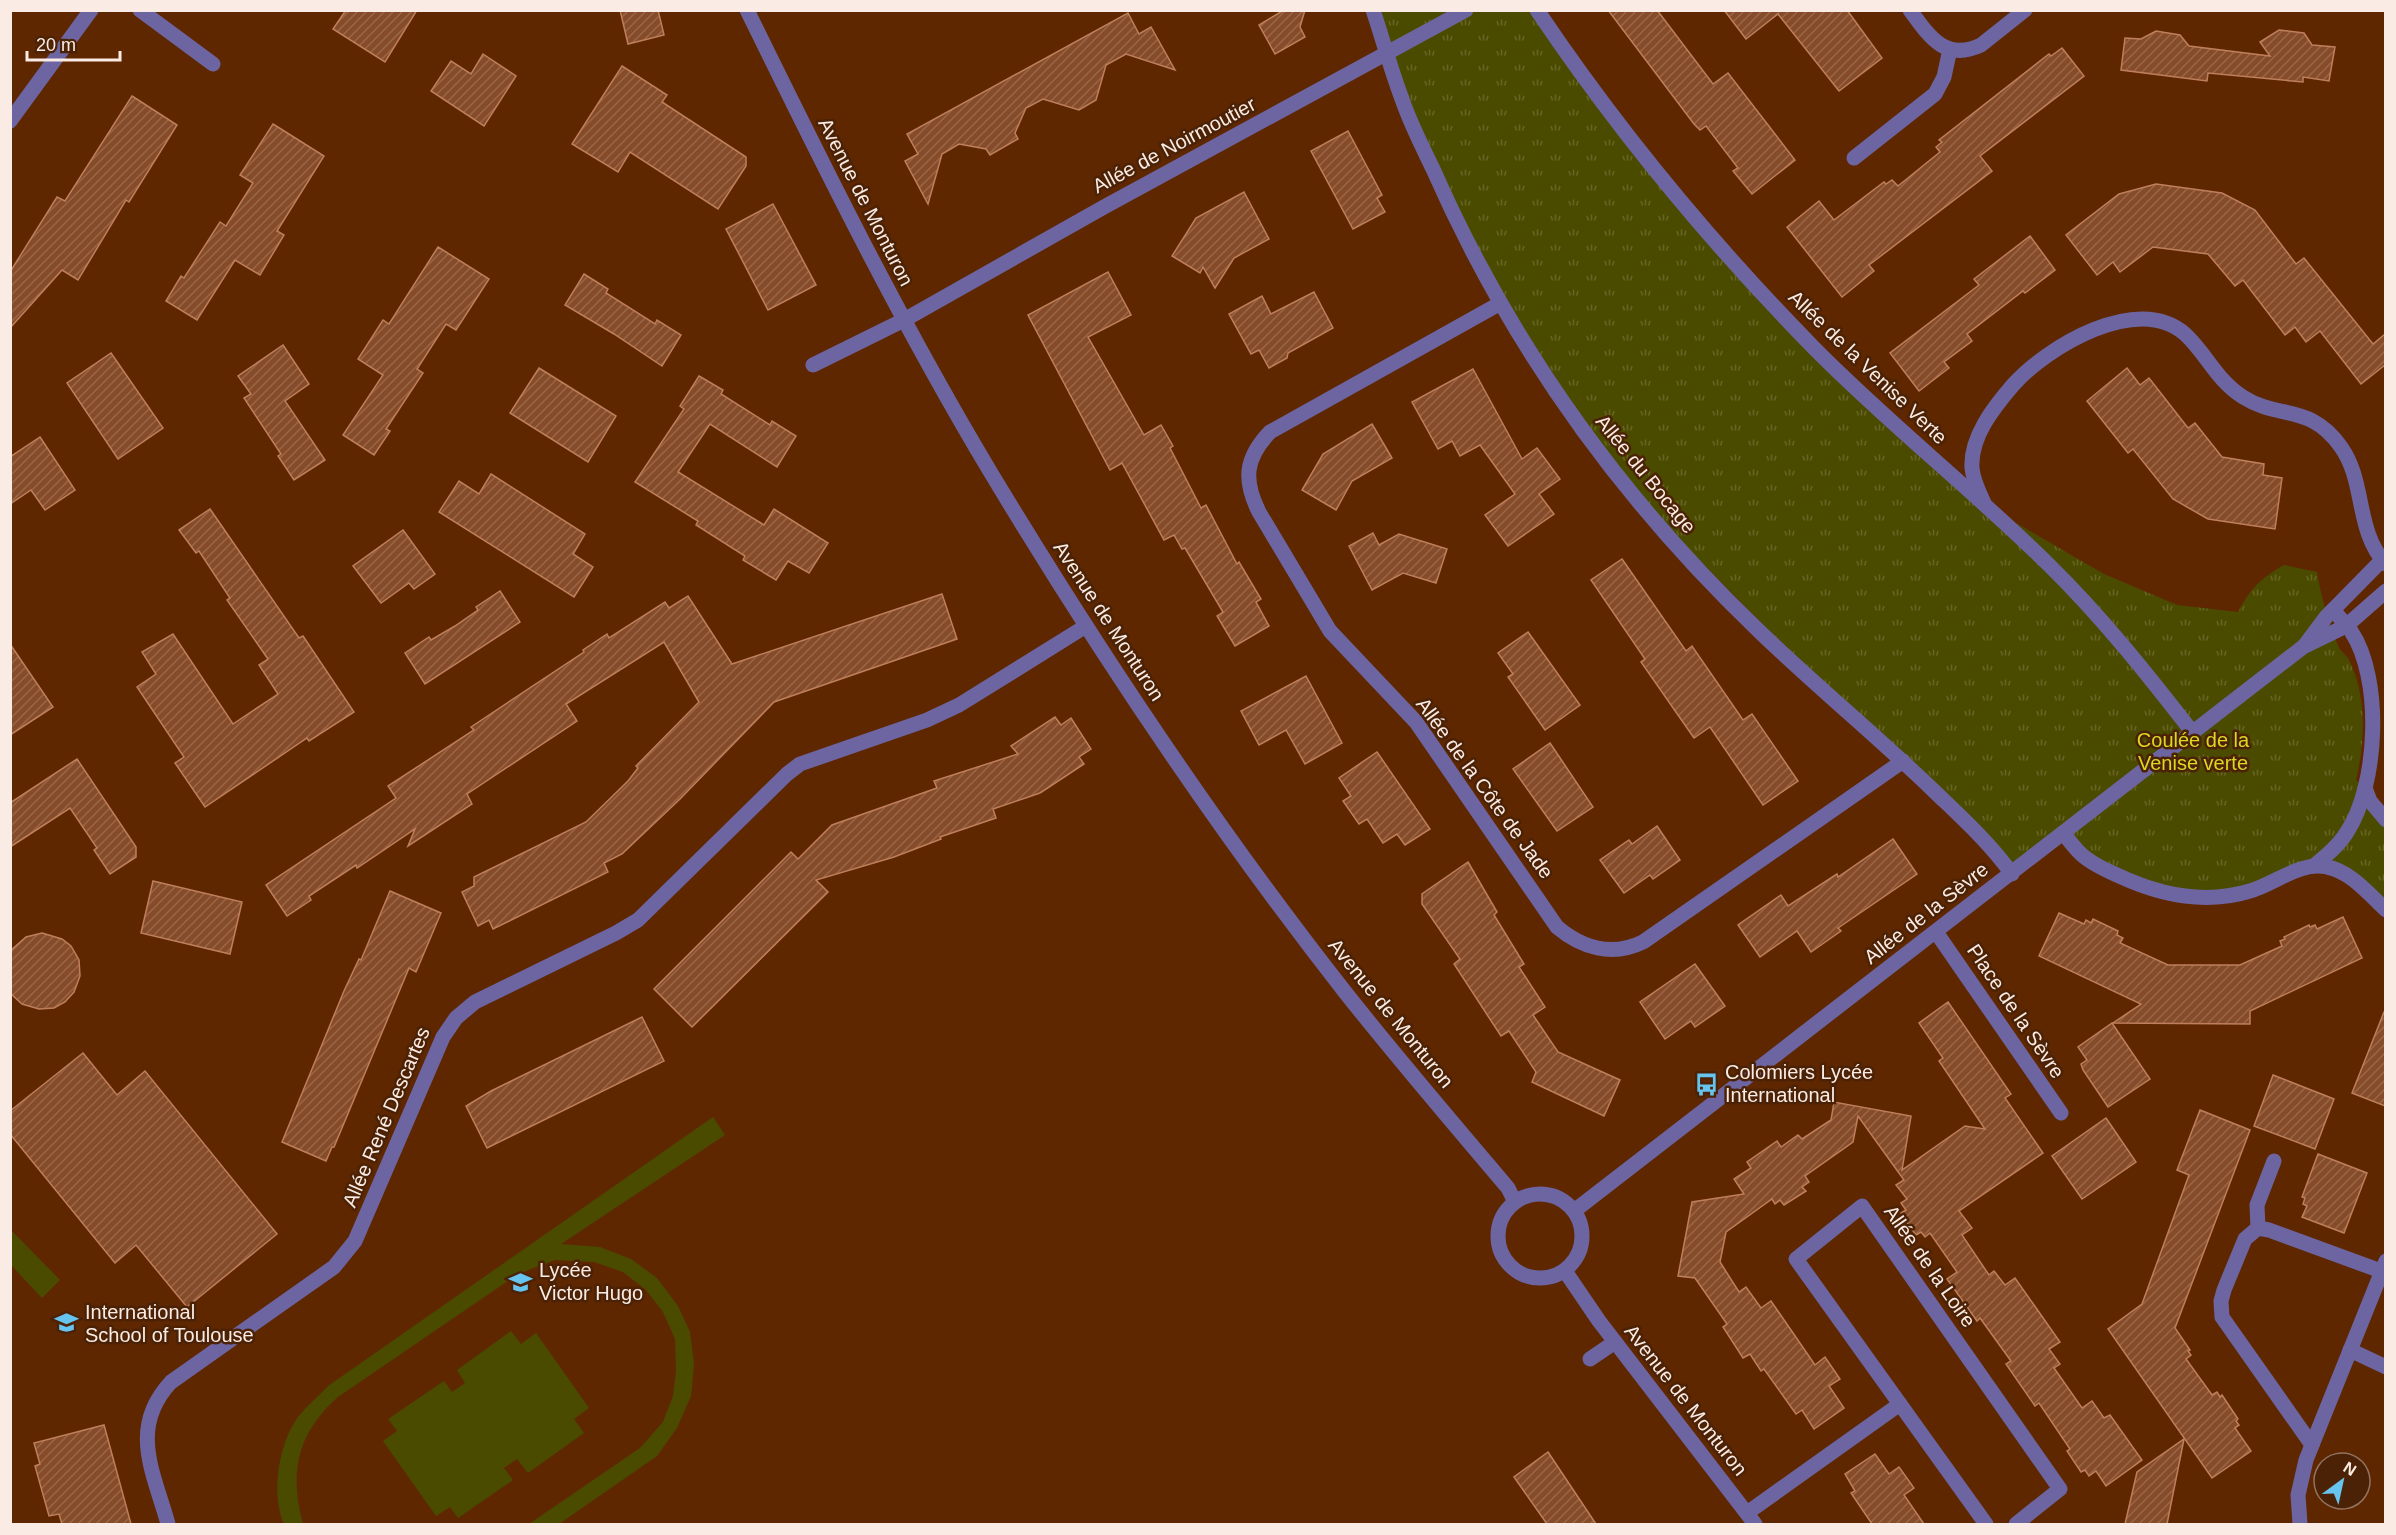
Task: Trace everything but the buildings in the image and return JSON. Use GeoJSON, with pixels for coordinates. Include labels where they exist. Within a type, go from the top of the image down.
{"type":"FeatureCollection","features":[{"type":"Feature","properties":{"kind":"street"},"geometry":{"type":"LineString","coordinates":[[10,121],[91,10]]}},
{"type":"Feature","properties":{"kind":"street"},"geometry":{"type":"LineString","coordinates":[[140,10],[213,64]]}},
{"type":"Feature","properties":{"kind":"street","name":"Avenue de Monturon"},"geometry":{"type":"LineString","coordinates":[[747,10],[868,253],[904,320],[990,472],[1086,626],[1152,727],[1298,930],[1346,994],[1508,1188],[1515,1202]]}},
{"type":"Feature","properties":{"kind":"street","name":"Allée du Bocage"},"geometry":{"type":"LineString","coordinates":[[1373,10],[1402,101],[1459,230],[1499,304],[1566,407],[1628,489],[1693,566],[1761,633],[1903,761],[1994,849],[2012,874]]}},
{"type":"Feature","properties":{"kind":"street","name":"Allée de Noirmoutier"},"geometry":{"type":"LineString","coordinates":[[813,365],[904,320],[1104,207],[1466,10]]}},
{"type":"Feature","properties":{"kind":"street","name":"Allée de la Venise Verte"},"geometry":{"type":"LineString","coordinates":[[1538,10],[1582,77],[1643,157],[1720,248],[1823,357],[1897,428],[2049,565],[2111,630],[2193,733]]}},
{"type":"Feature","properties":{"kind":"street"},"geometry":{"type":"LineString","coordinates":[[1910,10],[1930,37],[1950,50],[1975,48],[1981,45],[2025,10]]}},
{"type":"Feature","properties":{"kind":"street"},"geometry":{"type":"LineString","coordinates":[[1854,158],[1935,94],[1944,76],[1950,50]]}},
{"type":"Feature","properties":{"kind":"street","name":"Allée de la Côte de Jade"},"geometry":{"type":"LineString","coordinates":[[1499,304],[1270,432],[1250,460],[1249,483],[1251,497],[1259,512],[1330,631],[1416,722],[1557,927],[1578,941],[1601,949],[1631,948],[1643,942],[1903,761]]}},
{"type":"Feature","properties":{"kind":"street"},"geometry":{"type":"LineString","coordinates":[[1985,506],[1972,468],[1978,437],[1992,412],[2026,370],[2094,328],[2115,323],[2151,320],[2176,327],[2187,335],[2210,367],[2242,397],[2254,403],[2307,417],[2330,434],[2348,458],[2366,530],[2376,553],[2384,560]]}},
{"type":"Feature","properties":{"kind":"street","name":"Allée de la Sèvre"},"geometry":{"type":"LineString","coordinates":[[2303,647],[2332,610],[2384,560]]}},
{"type":"Feature","properties":{"kind":"street","name":"Allée de la Sèvre"},"geometry":{"type":"LineString","coordinates":[[1574,1211],[2303,647],[2346,626],[2385,591]]}},
{"type":"Feature","properties":{"kind":"street"},"geometry":{"type":"LineString","coordinates":[[2315,865],[2339,843],[2348,831],[2361,804],[2372,750],[2373,701],[2358,648],[2346,626],[2332,610]]}},
{"type":"Feature","properties":{"kind":"street","name":"Allée René Descartes"},"geometry":{"type":"LineString","coordinates":[[168,1524],[146,1443],[148,1424],[154,1406],[171,1382],[334,1267],[348,1253],[443,1037],[456,1018],[475,1002],[638,920],[787,774],[800,764],[927,720],[959,705],[1086,626]]}},
{"type":"Feature","properties":{"kind":"street"},"geometry":{"type":"LineString","coordinates":[[2365,788],[2370,801],[2385,820]]}},
{"type":"Feature","properties":{"kind":"street"},"geometry":{"type":"LineString","coordinates":[[2063,833],[2079,852],[2093,863],[2145,888],[2168,894],[2224,897],[2251,891],[2297,870],[2315,865],[2341,871],[2385,910]]}},
{"type":"Feature","properties":{"kind":"street","name":"Place de la Sèvre"},"geometry":{"type":"LineString","coordinates":[[1936,932],[2061,1113]]}},
{"type":"Feature","properties":{"kind":"street"},"geometry":{"type":"LineString","coordinates":[[2258,1228],[2257,1205],[2274,1161]]}},
{"type":"Feature","properties":{"kind":"street"},"geometry":{"type":"LineString","coordinates":[[1530,1195],[1550,1195],[1563,1201],[1574,1211],[1583,1235],[1580,1251],[1572,1265],[1555,1277],[1536,1279],[1510,1267],[1499,1250],[1497,1236],[1501,1219],[1515,1202],[1530,1195]]}},
{"type":"Feature","properties":{"kind":"street","name":"Allée de la Loire"},"geometry":{"type":"LineString","coordinates":[[1986,1524],[1796,1259],[1862,1206],[2060,1489],[2016,1524]]}},
{"type":"Feature","properties":{"kind":"street"},"geometry":{"type":"LineString","coordinates":[[2258,1228],[2383,1266],[2312,1445],[2298,1495],[2300,1524]]}},
{"type":"Feature","properties":{"kind":"street"},"geometry":{"type":"LineString","coordinates":[[2258,1228],[2245,1239],[2236,1259],[2221,1301],[2222,1317],[2312,1445]]}},
{"type":"Feature","properties":{"kind":"street","name":"Avenue de Monturon"},"geometry":{"type":"LineString","coordinates":[[1565,1271],[1615,1342],[1751,1519]]}},
{"type":"Feature","properties":{"kind":"street"},"geometry":{"type":"LineString","coordinates":[[1590,1359],[1615,1342]]}},
{"type":"Feature","properties":{"kind":"street"},"geometry":{"type":"LineString","coordinates":[[2350,1350],[2385,1366]]}},
{"type":"Feature","properties":{"kind":"street"},"geometry":{"type":"LineString","coordinates":[[1751,1519],[1900,1404]]}},
{"type":"Feature","properties":{"kind":"green space","name":"Coulée de la Venise verte"},"geometry":{"type":"Polygon","coordinates":[[[1373,11],[1537,11],[1720,248],[1985,505],[2104,574],[2177,605],[2238,612],[2247,596],[2257,585],[2284,565],[2317,572],[2332,630],[2339,648],[2349,660],[2359,690],[2363,735],[2356,780],[2365,788],[2385,820],[2385,910],[2329,867],[2270,884],[2191,897],[2111,872],[2063,834],[2012,874],[1628,489],[1459,230],[1373,11]]]}},
{"type":"Feature","properties":{"kind":"green space"},"geometry":{"type":"Polygon","coordinates":[[[713,1117],[725,1135],[561,1244],[600,1247],[631,1259],[657,1278],[678,1306],[690,1332],[694,1364],[691,1396],[677,1428],[657,1456],[559,1524],[529,1524],[640,1448],[663,1422],[673,1396],[676,1371],[675,1339],[663,1312],[646,1290],[623,1272],[594,1262],[555,1260],[518,1274],[338,1397],[313,1425],[300,1455],[297,1488],[303,1524],[284,1524],[280,1512],[277,1485],[285,1444],[296,1420],[328,1386],[713,1117]]]}},
{"type":"Feature","properties":{"kind":"green space"},"geometry":{"type":"Polygon","coordinates":[[[10,1229],[60,1280],[42,1298],[11,1265],[10,1229]]]}},
{"type":"Feature","properties":{"kind":"green space"},"geometry":{"type":"Polygon","coordinates":[[[511,1331],[521,1344],[536,1333],[589,1408],[574,1419],[584,1433],[528,1473],[517,1459],[504,1468],[513,1480],[458,1518],[450,1507],[436,1516],[383,1441],[397,1431],[388,1419],[444,1381],[452,1392],[465,1383],[457,1370],[511,1331]]]}},
{"type":"Feature","properties":{"kind":"place","name":"Colomiers Lycée International"},"geometry":{"type":"Point","coordinates":[1707,1084]}},
{"type":"Feature","properties":{"kind":"place","name":"Lycée Victor Hugo"},"geometry":{"type":"Point","coordinates":[521,1282]}},
{"type":"Feature","properties":{"kind":"place","name":"International School of Toulouse"},"geometry":{"type":"Point","coordinates":[67,1323]}}]}
